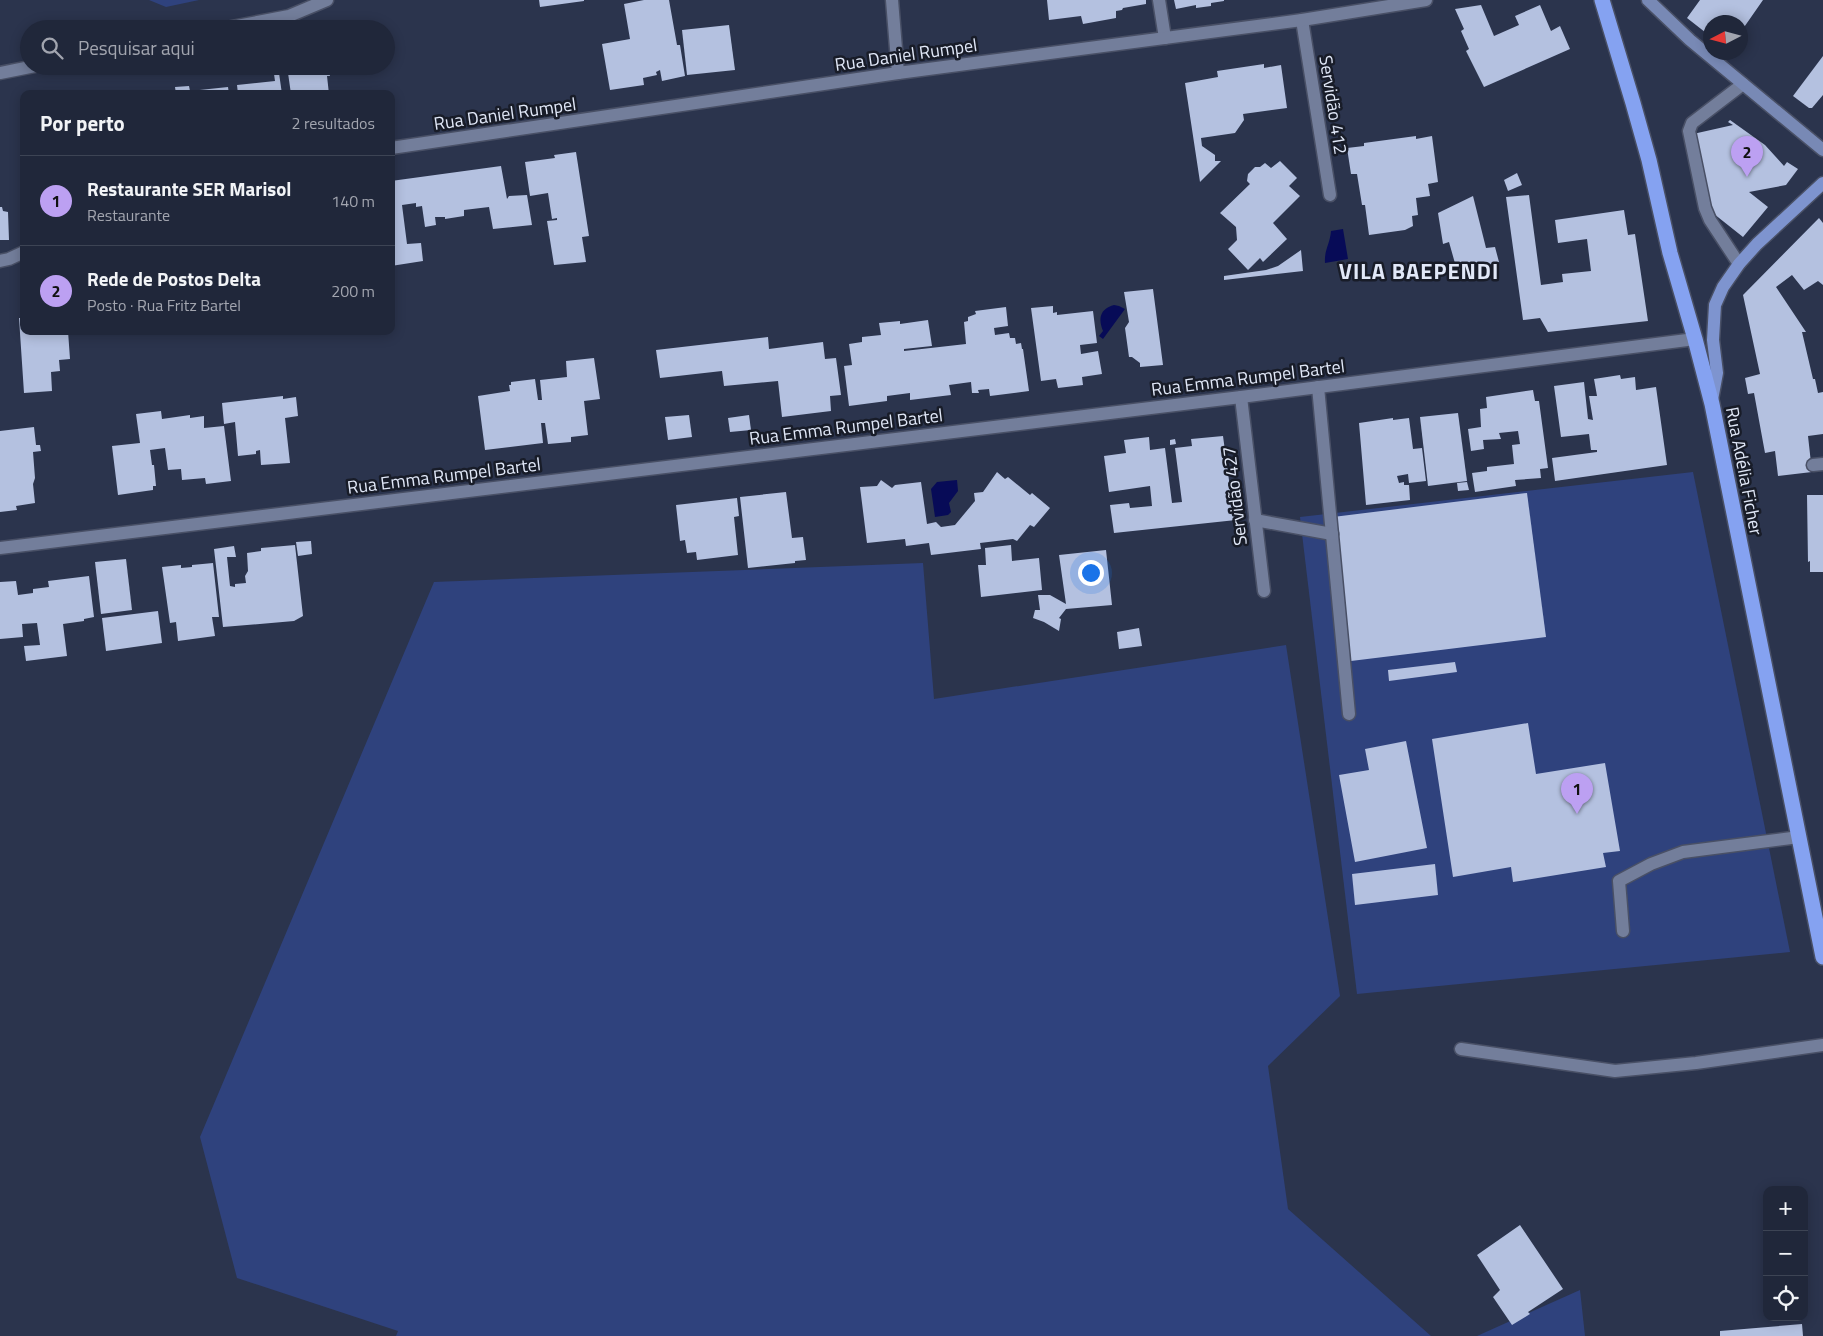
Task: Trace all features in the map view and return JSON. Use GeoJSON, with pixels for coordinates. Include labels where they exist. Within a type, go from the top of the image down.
{"type":"FeatureCollection","features":[{"type":"Feature","properties":{"kind":"highway","name":"Rua Adélia Ficher"},"geometry":{"type":"LineString","coordinates":[[1602,0],[1649,160],[1670,253],[1712,404],[1823,956]]}},
{"type":"Feature","properties":{"kind":"main road"},"geometry":{"type":"LineString","coordinates":[[1712,404],[1716,373],[1713,340],[1715,305],[1723,287],[1739,264],[1757,244],[1823,183]]}},
{"type":"Feature","properties":{"kind":"street"},"geometry":{"type":"LineString","coordinates":[[268,20],[289,16],[327,0]]}},
{"type":"Feature","properties":{"kind":"street"},"geometry":{"type":"LineString","coordinates":[[892,0],[898,73]]}},
{"type":"Feature","properties":{"kind":"street"},"geometry":{"type":"LineString","coordinates":[[1159,0],[1165,38]]}},
{"type":"Feature","properties":{"kind":"street","name":"Rua Daniel Rumpel"},"geometry":{"type":"LineString","coordinates":[[395,147],[898,73],[1302,20],[1426,0]]}},
{"type":"Feature","properties":{"kind":"street"},"geometry":{"type":"LineString","coordinates":[[1648,0],[1690,40],[1823,150]]}},
{"type":"Feature","properties":{"kind":"street","name":"Servidão 412"},"geometry":{"type":"LineString","coordinates":[[1302,20],[1330,195]]}},
{"type":"Feature","properties":{"kind":"street"},"geometry":{"type":"LineString","coordinates":[[0,73],[20,69]]}},
{"type":"Feature","properties":{"kind":"street"},"geometry":{"type":"LineString","coordinates":[[1739,264],[1710,220],[1705,208],[1689,131],[1692,123],[1743,84]]}},
{"type":"Feature","properties":{"kind":"street"},"geometry":{"type":"LineString","coordinates":[[0,261],[20,254]]}},
{"type":"Feature","properties":{"kind":"street","name":"Rua Emma Rumpel Bartel"},"geometry":{"type":"LineString","coordinates":[[0,548],[1241,397],[1695,339]]}},
{"type":"Feature","properties":{"kind":"street"},"geometry":{"type":"LineString","coordinates":[[1318,387],[1349,714]]}},
{"type":"Feature","properties":{"kind":"street","name":"Servidão 427"},"geometry":{"type":"LineString","coordinates":[[1241,397],[1264,591]]}},
{"type":"Feature","properties":{"kind":"street"},"geometry":{"type":"LineString","coordinates":[[1255,520],[1332,534]]}},
{"type":"Feature","properties":{"kind":"street"},"geometry":{"type":"LineString","coordinates":[[1623,931],[1619,881],[1635,872],[1683,852],[1799,837]]}},
{"type":"Feature","properties":{"kind":"street"},"geometry":{"type":"LineString","coordinates":[[1462,1049],[1615,1071],[1696,1063],[1823,1045]]}},
{"type":"Feature","properties":{"kind":"shaded area"},"geometry":{"type":"Polygon","coordinates":[[[149,0],[199,0],[166,7],[149,0]]]}},
{"type":"Feature","properties":{"kind":"shaded area"},"geometry":{"type":"Polygon","coordinates":[[[1343,229],[1348,259],[1325,263],[1325,254],[1331,231],[1343,229]]]}},
{"type":"Feature","properties":{"kind":"shaded area"},"geometry":{"type":"Polygon","coordinates":[[[1114,305],[1125,309],[1103,339],[1099,336],[1103,331],[1101,315],[1106,309],[1114,305]]]}},
{"type":"Feature","properties":{"kind":"shaded area"},"geometry":{"type":"Polygon","coordinates":[[[1693,472],[1790,952],[1357,994],[1300,517],[1693,472]]]}},
{"type":"Feature","properties":{"kind":"shaded area"},"geometry":{"type":"Polygon","coordinates":[[[957,480],[958,491],[949,503],[951,512],[948,515],[935,517],[931,489],[937,482],[957,480]]]}},
{"type":"Feature","properties":{"kind":"shaded area"},"geometry":{"type":"Polygon","coordinates":[[[923,563],[934,699],[1286,645],[1340,996],[1268,1066],[1288,1209],[1431,1336],[396,1336],[398,1331],[237,1278],[200,1137],[434,582],[923,563]]]}},
{"type":"Feature","properties":{"kind":"shaded area"},"geometry":{"type":"Polygon","coordinates":[[[1580,1290],[1585,1336],[1477,1336],[1580,1290]]]}},
{"type":"Feature","properties":{"kind":"building"},"geometry":{"type":"Polygon","coordinates":[[[539,0],[584,0],[584,1],[540,7],[539,0]]]}},
{"type":"Feature","properties":{"kind":"building"},"geometry":{"type":"Polygon","coordinates":[[[644,0],[669,0],[685,76],[662,81],[660,70],[656,72],[657,75],[643,78],[644,85],[610,90],[602,44],[630,39],[624,4],[644,0]]]}},
{"type":"Feature","properties":{"kind":"building"},"geometry":{"type":"Polygon","coordinates":[[[1047,0],[1146,0],[1146,4],[1116,11],[1116,18],[1083,24],[1081,16],[1049,20],[1047,0]]]}},
{"type":"Feature","properties":{"kind":"building"},"geometry":{"type":"Polygon","coordinates":[[[1174,0],[1224,1],[1211,3],[1211,6],[1196,8],[1196,5],[1176,9],[1174,0]]]}},
{"type":"Feature","properties":{"kind":"building"},"geometry":{"type":"Polygon","coordinates":[[[1700,0],[1763,0],[1748,22],[1748,15],[1703,15],[1703,31],[1687,18],[1700,0]]]}},
{"type":"Feature","properties":{"kind":"building"},"geometry":{"type":"Polygon","coordinates":[[[1481,5],[1494,36],[1519,25],[1515,16],[1540,5],[1551,31],[1560,26],[1570,49],[1484,87],[1466,51],[1469,49],[1461,31],[1464,29],[1455,9],[1481,5]]]}},
{"type":"Feature","properties":{"kind":"building"},"geometry":{"type":"Polygon","coordinates":[[[729,25],[735,70],[687,75],[682,30],[729,25]]]}},
{"type":"Feature","properties":{"kind":"building"},"geometry":{"type":"Polygon","coordinates":[[[1823,56],[1823,95],[1812,108],[1809,108],[1793,96],[1823,56]]]}},
{"type":"Feature","properties":{"kind":"building"},"geometry":{"type":"Polygon","coordinates":[[[1264,64],[1264,68],[1281,65],[1287,108],[1243,114],[1244,120],[1235,133],[1201,138],[1202,146],[1215,155],[1215,161],[1221,161],[1200,182],[1185,83],[1218,77],[1217,71],[1264,64]]]}},
{"type":"Feature","properties":{"kind":"building"},"geometry":{"type":"Polygon","coordinates":[[[274,75],[279,75],[281,90],[238,90],[237,85],[275,81],[274,75]]]}},
{"type":"Feature","properties":{"kind":"building"},"geometry":{"type":"Polygon","coordinates":[[[288,75],[330,75],[327,76],[329,90],[290,90],[288,75]]]}},
{"type":"Feature","properties":{"kind":"building"},"geometry":{"type":"Polygon","coordinates":[[[189,86],[190,90],[175,90],[175,87],[189,86]]]}},
{"type":"Feature","properties":{"kind":"building"},"geometry":{"type":"Polygon","coordinates":[[[228,87],[228,90],[200,90],[228,87]]]}},
{"type":"Feature","properties":{"kind":"building"},"geometry":{"type":"Polygon","coordinates":[[[1730,120],[1765,145],[1784,166],[1787,162],[1798,169],[1786,185],[1749,192],[1768,207],[1743,237],[1709,210],[1693,134],[1733,125],[1728,122],[1730,120]]]}},
{"type":"Feature","properties":{"kind":"building"},"geometry":{"type":"Polygon","coordinates":[[[1416,136],[1416,139],[1432,136],[1438,182],[1428,184],[1430,196],[1416,198],[1418,215],[1412,216],[1413,226],[1405,230],[1369,235],[1365,205],[1362,205],[1357,174],[1351,174],[1347,148],[1364,146],[1364,143],[1416,136]]]}},
{"type":"Feature","properties":{"kind":"building"},"geometry":{"type":"Polygon","coordinates":[[[576,152],[589,236],[582,237],[586,262],[554,265],[547,221],[557,220],[557,218],[552,219],[548,193],[530,196],[525,162],[555,158],[554,155],[576,152]]]}},
{"type":"Feature","properties":{"kind":"building"},"geometry":{"type":"Polygon","coordinates":[[[1280,161],[1297,178],[1289,186],[1300,196],[1273,223],[1287,239],[1263,262],[1260,258],[1248,270],[1228,249],[1237,240],[1236,227],[1220,213],[1250,184],[1247,181],[1248,174],[1255,167],[1260,167],[1265,163],[1271,168],[1280,161]]]}},
{"type":"Feature","properties":{"kind":"building"},"geometry":{"type":"Polygon","coordinates":[[[501,166],[507,199],[509,196],[527,195],[532,225],[493,229],[489,207],[464,210],[464,216],[445,219],[445,217],[435,217],[436,225],[425,227],[422,206],[416,207],[416,203],[402,205],[407,244],[421,243],[423,261],[395,265],[395,180],[501,166]]]}},
{"type":"Feature","properties":{"kind":"building"},"geometry":{"type":"Polygon","coordinates":[[[1517,173],[1522,185],[1508,191],[1504,180],[1517,173]]]}},
{"type":"Feature","properties":{"kind":"building"},"geometry":{"type":"Polygon","coordinates":[[[1529,195],[1541,285],[1563,282],[1562,274],[1591,271],[1587,239],[1558,243],[1555,220],[1624,210],[1628,235],[1635,234],[1648,321],[1548,332],[1540,318],[1523,320],[1506,197],[1529,195]]]}},
{"type":"Feature","properties":{"kind":"building"},"geometry":{"type":"Polygon","coordinates":[[[1473,196],[1486,248],[1495,247],[1499,262],[1490,264],[1491,266],[1458,274],[1449,242],[1443,244],[1438,213],[1473,196]]]}},
{"type":"Feature","properties":{"kind":"building"},"geometry":{"type":"Polygon","coordinates":[[[0,207],[2,207],[3,211],[8,212],[9,240],[0,240],[0,207]]]}},
{"type":"Feature","properties":{"kind":"building"},"geometry":{"type":"Polygon","coordinates":[[[1819,218],[1823,223],[1823,285],[1818,281],[1804,290],[1792,275],[1776,287],[1806,332],[1802,332],[1813,379],[1815,379],[1818,393],[1823,392],[1823,434],[1808,436],[1812,472],[1778,476],[1775,451],[1765,453],[1754,393],[1748,394],[1745,378],[1760,374],[1743,295],[1819,218]]]}},
{"type":"Feature","properties":{"kind":"building"},"geometry":{"type":"Polygon","coordinates":[[[1301,250],[1303,271],[1224,280],[1224,276],[1266,270],[1278,266],[1301,250]]]}},
{"type":"Feature","properties":{"kind":"building"},"geometry":{"type":"Polygon","coordinates":[[[1153,289],[1163,365],[1140,367],[1140,363],[1129,357],[1125,328],[1129,322],[1124,292],[1153,289]]]}},
{"type":"Feature","properties":{"kind":"building"},"geometry":{"type":"Polygon","coordinates":[[[1053,306],[1053,313],[1057,312],[1057,315],[1093,311],[1097,343],[1080,345],[1081,354],[1098,351],[1102,374],[1082,377],[1083,385],[1058,388],[1056,379],[1041,381],[1031,308],[1053,306]]]}},
{"type":"Feature","properties":{"kind":"building"},"geometry":{"type":"Polygon","coordinates":[[[1006,307],[1008,326],[994,328],[995,335],[1009,333],[1010,338],[1015,338],[1016,344],[1021,343],[1029,391],[990,396],[989,389],[978,390],[979,393],[972,393],[971,382],[949,385],[951,395],[910,400],[910,393],[887,396],[887,401],[849,406],[844,366],[852,365],[849,344],[862,342],[862,337],[881,335],[879,323],[900,321],[900,324],[928,320],[932,346],[904,349],[904,351],[966,344],[964,322],[968,321],[968,317],[976,314],[975,311],[1006,307]]]}},
{"type":"Feature","properties":{"kind":"building"},"geometry":{"type":"Polygon","coordinates":[[[20,335],[68,335],[70,359],[59,360],[60,371],[51,372],[52,391],[24,393],[20,335]]]}},
{"type":"Feature","properties":{"kind":"building"},"geometry":{"type":"Polygon","coordinates":[[[768,337],[769,349],[823,342],[825,359],[836,358],[841,395],[830,396],[831,411],[782,417],[778,381],[724,386],[722,371],[660,378],[656,350],[768,337]]]}},
{"type":"Feature","properties":{"kind":"building"},"geometry":{"type":"Polygon","coordinates":[[[594,358],[600,399],[584,401],[588,435],[571,437],[571,442],[548,444],[545,423],[541,423],[543,443],[485,450],[478,396],[510,391],[509,385],[511,385],[511,382],[535,379],[538,400],[542,400],[540,380],[567,377],[566,361],[594,358]]]}},
{"type":"Feature","properties":{"kind":"building"},"geometry":{"type":"Polygon","coordinates":[[[1620,375],[1621,379],[1635,377],[1636,390],[1656,387],[1667,465],[1555,481],[1552,458],[1597,452],[1597,450],[1591,450],[1589,434],[1561,437],[1554,386],[1584,382],[1588,419],[1593,420],[1589,396],[1597,396],[1594,379],[1620,375]]]}},
{"type":"Feature","properties":{"kind":"building"},"geometry":{"type":"Polygon","coordinates":[[[1533,390],[1535,401],[1539,401],[1548,468],[1540,469],[1541,478],[1515,480],[1516,486],[1475,492],[1472,473],[1487,471],[1487,467],[1514,464],[1512,445],[1520,444],[1518,431],[1499,433],[1501,439],[1483,440],[1484,449],[1471,451],[1468,429],[1481,427],[1480,409],[1487,408],[1486,397],[1533,390]]]}},
{"type":"Feature","properties":{"kind":"building"},"geometry":{"type":"Polygon","coordinates":[[[283,396],[283,399],[296,397],[298,416],[285,418],[290,463],[261,465],[260,450],[256,451],[256,454],[238,456],[235,422],[224,424],[222,403],[283,396]]]}},
{"type":"Feature","properties":{"kind":"building"},"geometry":{"type":"Polygon","coordinates":[[[161,411],[162,419],[190,415],[190,418],[204,416],[204,428],[224,426],[231,481],[206,484],[205,478],[182,480],[181,469],[168,470],[165,448],[150,450],[156,486],[153,486],[153,490],[118,495],[112,446],[140,443],[136,414],[161,411]]]}},
{"type":"Feature","properties":{"kind":"building"},"geometry":{"type":"Polygon","coordinates":[[[1458,413],[1467,481],[1428,486],[1420,417],[1458,413]]]}},
{"type":"Feature","properties":{"kind":"building"},"geometry":{"type":"Polygon","coordinates":[[[689,415],[692,437],[668,440],[665,417],[689,415]]]}},
{"type":"Feature","properties":{"kind":"building"},"geometry":{"type":"Polygon","coordinates":[[[749,415],[751,430],[730,432],[728,418],[749,415]]]}},
{"type":"Feature","properties":{"kind":"building"},"geometry":{"type":"Polygon","coordinates":[[[1393,418],[1393,420],[1409,418],[1413,449],[1422,448],[1426,481],[1409,483],[1408,474],[1397,476],[1399,483],[1404,482],[1404,485],[1409,485],[1410,500],[1366,505],[1359,423],[1393,418]]]}},
{"type":"Feature","properties":{"kind":"building"},"geometry":{"type":"Polygon","coordinates":[[[34,427],[36,445],[40,445],[41,451],[33,452],[35,503],[16,506],[17,510],[0,512],[0,431],[34,427]]]}},
{"type":"Feature","properties":{"kind":"building"},"geometry":{"type":"Polygon","coordinates":[[[1223,436],[1236,520],[1114,533],[1110,505],[1129,503],[1130,508],[1152,506],[1150,486],[1109,492],[1104,456],[1126,453],[1124,440],[1149,437],[1150,450],[1165,448],[1172,503],[1182,502],[1175,448],[1192,446],[1191,439],[1223,436]]]}},
{"type":"Feature","properties":{"kind":"building"},"geometry":{"type":"Polygon","coordinates":[[[1175,439],[1176,444],[1170,445],[1170,440],[1175,439]]]}},
{"type":"Feature","properties":{"kind":"building"},"geometry":{"type":"Polygon","coordinates":[[[997,472],[1005,479],[1008,477],[1030,495],[1032,493],[1050,508],[1034,527],[1030,525],[1017,541],[1013,539],[980,543],[981,549],[931,555],[929,543],[906,546],[905,539],[867,543],[860,487],[877,486],[881,480],[892,488],[895,485],[921,482],[927,524],[936,522],[941,527],[955,525],[975,501],[974,493],[983,492],[997,472]]]}},
{"type":"Feature","properties":{"kind":"building"},"geometry":{"type":"Polygon","coordinates":[[[1467,482],[1469,490],[1458,491],[1457,483],[1467,482]]]}},
{"type":"Feature","properties":{"kind":"building"},"geometry":{"type":"Polygon","coordinates":[[[786,492],[792,538],[803,537],[806,560],[748,568],[740,497],[786,492]]]}},
{"type":"Feature","properties":{"kind":"building"},"geometry":{"type":"Polygon","coordinates":[[[1527,493],[1546,637],[1351,661],[1333,517],[1527,493]]]}},
{"type":"Feature","properties":{"kind":"building"},"geometry":{"type":"Polygon","coordinates":[[[1807,495],[1823,495],[1823,572],[1810,572],[1810,561],[1808,562],[1807,495]]]}},
{"type":"Feature","properties":{"kind":"building"},"geometry":{"type":"Polygon","coordinates":[[[737,498],[739,516],[734,517],[738,555],[697,560],[696,552],[687,553],[685,540],[680,541],[676,505],[737,498]]]}},
{"type":"Feature","properties":{"kind":"building"},"geometry":{"type":"Polygon","coordinates":[[[311,541],[312,554],[298,556],[296,542],[311,541]]]}},
{"type":"Feature","properties":{"kind":"building"},"geometry":{"type":"Polygon","coordinates":[[[295,545],[303,616],[294,621],[223,627],[214,549],[234,546],[236,557],[227,557],[230,586],[235,587],[235,584],[246,583],[245,576],[248,571],[247,553],[261,551],[261,548],[295,545]]]}},
{"type":"Feature","properties":{"kind":"building"},"geometry":{"type":"Polygon","coordinates":[[[1011,545],[1012,561],[1039,558],[1042,590],[981,597],[978,565],[986,565],[985,548],[1011,545]]]}},
{"type":"Feature","properties":{"kind":"building"},"geometry":{"type":"Polygon","coordinates":[[[1106,550],[1112,605],[1066,609],[1059,618],[1061,619],[1059,631],[1033,618],[1035,610],[1040,610],[1038,595],[1050,595],[1066,604],[1059,555],[1106,550]]]}},
{"type":"Feature","properties":{"kind":"building"},"geometry":{"type":"Polygon","coordinates":[[[126,559],[132,610],[101,614],[95,562],[126,559]]]}},
{"type":"Feature","properties":{"kind":"building"},"geometry":{"type":"Polygon","coordinates":[[[213,563],[219,617],[212,617],[215,636],[178,641],[176,622],[170,623],[162,567],[181,565],[181,568],[213,563]]]}},
{"type":"Feature","properties":{"kind":"building"},"geometry":{"type":"Polygon","coordinates":[[[89,576],[94,617],[84,619],[84,621],[63,624],[67,656],[26,661],[24,646],[40,645],[37,623],[22,624],[23,637],[0,639],[0,582],[16,581],[18,595],[33,593],[33,589],[49,587],[48,581],[89,576]]]}},
{"type":"Feature","properties":{"kind":"building"},"geometry":{"type":"Polygon","coordinates":[[[158,611],[162,643],[106,651],[102,618],[158,611]]]}},
{"type":"Feature","properties":{"kind":"building"},"geometry":{"type":"Polygon","coordinates":[[[1139,628],[1142,646],[1119,649],[1117,632],[1139,628]]]}},
{"type":"Feature","properties":{"kind":"building"},"geometry":{"type":"Polygon","coordinates":[[[1455,662],[1457,672],[1389,681],[1388,670],[1455,662]]]}},
{"type":"Feature","properties":{"kind":"building"},"geometry":{"type":"Polygon","coordinates":[[[1528,723],[1536,774],[1605,763],[1620,851],[1603,853],[1606,867],[1513,882],[1511,867],[1453,877],[1432,739],[1528,723]]]}},
{"type":"Feature","properties":{"kind":"building"},"geometry":{"type":"Polygon","coordinates":[[[1406,741],[1427,848],[1355,862],[1339,775],[1369,770],[1365,749],[1406,741]]]}},
{"type":"Feature","properties":{"kind":"building"},"geometry":{"type":"Polygon","coordinates":[[[1435,864],[1438,895],[1355,905],[1352,874],[1435,864]]]}},
{"type":"Feature","properties":{"kind":"building"},"geometry":{"type":"Polygon","coordinates":[[[1520,1225],[1563,1289],[1512,1325],[1493,1297],[1500,1290],[1477,1255],[1520,1225]]]}},
{"type":"Feature","properties":{"kind":"building"},"geometry":{"type":"Polygon","coordinates":[[[1802,1324],[1803,1336],[1720,1336],[1720,1331],[1802,1324]]]}},
{"type":"Feature","properties":{"kind":"place","name":"Rede de Postos Delta"},"geometry":{"type":"Point","coordinates":[1747,177]}},
{"type":"Feature","properties":{"kind":"place","name":"Restaurante SER Marisol"},"geometry":{"type":"Point","coordinates":[1577,814]}},
{"type":"Feature","properties":{"kind":"district","name":"VILA BAEPENDI"},"geometry":{"type":"Point","coordinates":[1419,271]}}]}
